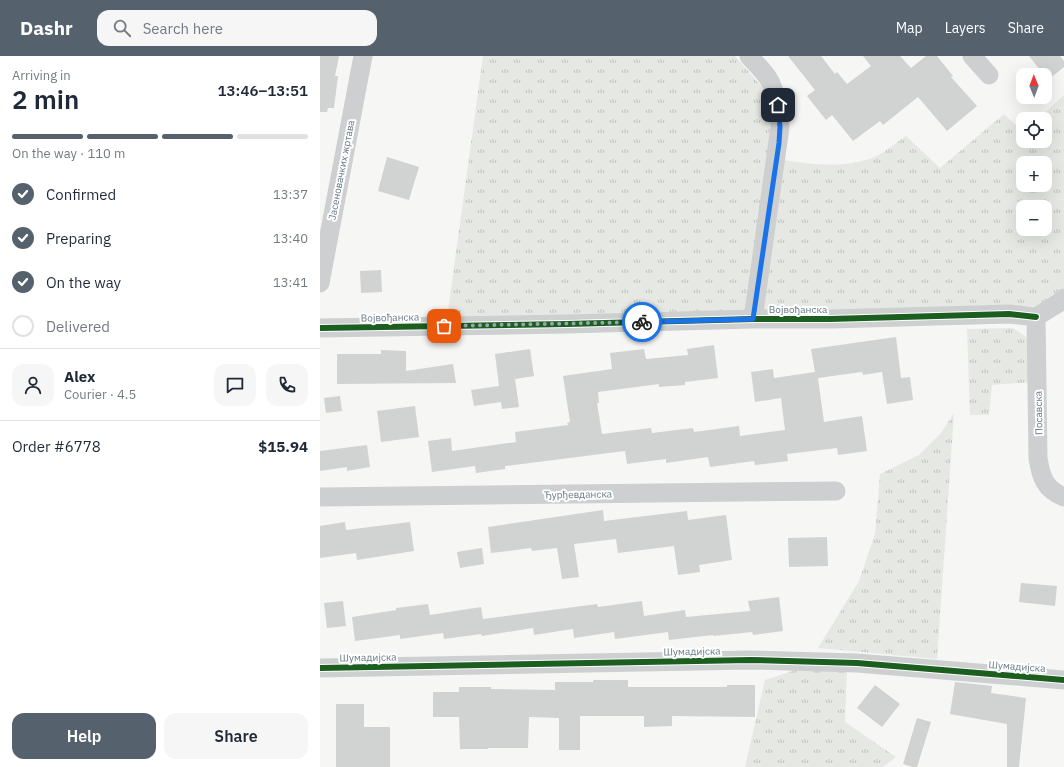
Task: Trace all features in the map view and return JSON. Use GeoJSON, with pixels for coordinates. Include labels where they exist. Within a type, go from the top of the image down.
{"type":"FeatureCollection","features":[{"type":"Feature","properties":{"kind":"street","name":"Јасеновачких жртава"},"geometry":{"type":"LineString","coordinates":[[320,283],[363,56]]}},
{"type":"Feature","properties":{"kind":"street"},"geometry":{"type":"LineString","coordinates":[[749,56],[768,78],[778,105],[780,127],[753,319]]}},
{"type":"Feature","properties":{"kind":"street"},"geometry":{"type":"LineString","coordinates":[[972,56],[989,75]]}},
{"type":"Feature","properties":{"kind":"street"},"geometry":{"type":"LineString","coordinates":[[1036,317],[1064,298]]}},
{"type":"Feature","properties":{"kind":"street","name":"Војвођанска"},"geometry":{"type":"LineString","coordinates":[[320,328],[753,319],[830,319],[1008,314],[1036,317]]}},
{"type":"Feature","properties":{"kind":"street","name":"Посавска"},"geometry":{"type":"LineString","coordinates":[[1036,317],[1038,458],[1041,475],[1046,485],[1064,498]]}},
{"type":"Feature","properties":{"kind":"street","name":"Ђурђевданска"},"geometry":{"type":"LineString","coordinates":[[320,497],[836,491]]}},
{"type":"Feature","properties":{"kind":"street","name":"Шумадијска"},"geometry":{"type":"LineString","coordinates":[[320,668],[751,660],[857,663],[1064,680]]}},
{"type":"Feature","properties":{"kind":"green space"},"geometry":{"type":"Polygon","coordinates":[[[483,56],[735,56],[764,89],[770,109],[770,158],[834,165],[859,162],[872,158],[906,136],[940,168],[1004,114],[1016,125],[1016,148],[1052,148],[1052,112],[1046,112],[1064,95],[1064,291],[1044,306],[446,325],[483,56]]]}},
{"type":"Feature","properties":{"kind":"green space"},"geometry":{"type":"Polygon","coordinates":[[[1013,328],[1030,340],[1032,382],[992,385],[989,415],[970,415],[967,329],[1013,328]]]}},
{"type":"Feature","properties":{"kind":"green space"},"geometry":{"type":"Polygon","coordinates":[[[954,413],[937,659],[818,648],[859,581],[875,534],[880,474],[919,455],[941,433],[954,413]]]}},
{"type":"Feature","properties":{"kind":"green space"},"geometry":{"type":"Polygon","coordinates":[[[795,670],[847,671],[845,722],[896,757],[883,767],[745,767],[765,680],[795,670]]]}},
{"type":"Feature","properties":{"kind":"building"},"geometry":{"type":"Polygon","coordinates":[[[320,56],[339,56],[335,76],[338,76],[334,108],[328,108],[327,112],[320,112],[320,56]]]}},
{"type":"Feature","properties":{"kind":"building"},"geometry":{"type":"Polygon","coordinates":[[[788,56],[821,56],[835,74],[837,72],[847,84],[871,66],[863,56],[900,56],[911,68],[926,56],[937,56],[953,76],[951,77],[977,106],[947,131],[918,97],[883,125],[880,121],[853,141],[832,115],[826,120],[807,96],[815,90],[788,56]]]}},
{"type":"Feature","properties":{"kind":"building"},"geometry":{"type":"Polygon","coordinates":[[[1029,56],[1060,56],[1064,61],[1064,67],[1052,77],[1052,68],[1038,68],[1029,56]]]}},
{"type":"Feature","properties":{"kind":"building"},"geometry":{"type":"Polygon","coordinates":[[[387,157],[419,167],[409,200],[378,191],[387,157]]]}},
{"type":"Feature","properties":{"kind":"building"},"geometry":{"type":"Polygon","coordinates":[[[381,270],[382,292],[361,293],[360,271],[381,270]]]}},
{"type":"Feature","properties":{"kind":"building"},"geometry":{"type":"Polygon","coordinates":[[[896,337],[901,378],[910,377],[913,400],[887,404],[882,372],[863,375],[862,372],[818,378],[824,422],[862,416],[867,451],[838,455],[837,448],[787,454],[788,461],[755,465],[754,461],[710,467],[708,457],[666,463],[666,459],[627,464],[625,451],[505,466],[505,469],[476,473],[475,466],[432,472],[428,441],[451,438],[452,451],[516,442],[515,432],[568,425],[567,423],[570,422],[563,376],[612,369],[610,353],[644,349],[646,359],[688,355],[687,349],[714,345],[718,378],[685,382],[685,385],[659,387],[659,384],[598,392],[599,403],[597,403],[602,434],[651,428],[652,433],[693,428],[694,432],[739,426],[740,436],[785,430],[781,398],[755,402],[751,372],[773,369],[774,378],[815,372],[811,349],[896,337]]]}},
{"type":"Feature","properties":{"kind":"building"},"geometry":{"type":"Polygon","coordinates":[[[530,349],[534,376],[515,379],[519,407],[502,409],[501,402],[474,406],[471,390],[499,386],[495,354],[530,349]]]}},
{"type":"Feature","properties":{"kind":"building"},"geometry":{"type":"Polygon","coordinates":[[[381,350],[406,351],[406,371],[453,364],[456,383],[337,384],[337,354],[381,354],[381,350]]]}},
{"type":"Feature","properties":{"kind":"building"},"geometry":{"type":"Polygon","coordinates":[[[340,396],[342,411],[326,413],[324,398],[340,396]]]}},
{"type":"Feature","properties":{"kind":"building"},"geometry":{"type":"Polygon","coordinates":[[[415,406],[419,437],[381,442],[377,411],[415,406]]]}},
{"type":"Feature","properties":{"kind":"building"},"geometry":{"type":"Polygon","coordinates":[[[367,445],[370,467],[347,471],[347,467],[320,471],[320,451],[367,445]]]}},
{"type":"Feature","properties":{"kind":"building"},"geometry":{"type":"Polygon","coordinates":[[[603,510],[604,521],[687,511],[688,520],[726,515],[732,560],[699,565],[700,572],[678,575],[674,546],[618,553],[616,539],[574,544],[579,577],[562,579],[557,548],[532,551],[531,548],[491,553],[488,527],[603,510]]]}},
{"type":"Feature","properties":{"kind":"building"},"geometry":{"type":"Polygon","coordinates":[[[345,522],[346,530],[410,522],[414,551],[357,560],[356,553],[320,558],[320,526],[345,522]]]}},
{"type":"Feature","properties":{"kind":"building"},"geometry":{"type":"Polygon","coordinates":[[[827,537],[828,566],[789,567],[788,538],[827,537]]]}},
{"type":"Feature","properties":{"kind":"building"},"geometry":{"type":"Polygon","coordinates":[[[482,548],[484,564],[460,568],[457,552],[482,548]]]}},
{"type":"Feature","properties":{"kind":"building"},"geometry":{"type":"Polygon","coordinates":[[[1021,583],[1057,586],[1055,606],[1019,602],[1021,583]]]}},
{"type":"Feature","properties":{"kind":"building"},"geometry":{"type":"Polygon","coordinates":[[[779,597],[783,631],[753,635],[752,632],[669,640],[668,632],[615,639],[614,632],[574,638],[573,629],[534,635],[533,628],[482,636],[481,634],[444,639],[443,633],[400,639],[400,635],[355,641],[352,617],[396,610],[396,608],[428,604],[430,615],[481,607],[483,619],[597,604],[598,607],[642,601],[644,616],[685,610],[686,617],[750,611],[748,601],[779,597]]]}},
{"type":"Feature","properties":{"kind":"building"},"geometry":{"type":"Polygon","coordinates":[[[343,601],[346,626],[327,628],[324,603],[343,601]]]}},
{"type":"Feature","properties":{"kind":"building"},"geometry":{"type":"Polygon","coordinates":[[[593,680],[628,680],[628,687],[727,687],[727,685],[755,685],[755,717],[672,716],[672,726],[644,727],[644,716],[580,716],[580,750],[559,750],[559,718],[529,717],[528,748],[460,749],[459,717],[433,717],[433,692],[459,692],[459,687],[555,690],[555,682],[593,682],[593,680]]]}},
{"type":"Feature","properties":{"kind":"building"},"geometry":{"type":"Polygon","coordinates":[[[955,682],[992,686],[991,693],[1026,698],[1019,767],[1007,767],[1007,724],[950,714],[955,682]]]}},
{"type":"Feature","properties":{"kind":"building"},"geometry":{"type":"Polygon","coordinates":[[[875,685],[900,704],[882,727],[857,708],[875,685]]]}},
{"type":"Feature","properties":{"kind":"building"},"geometry":{"type":"Polygon","coordinates":[[[336,704],[364,704],[364,727],[390,727],[390,767],[336,767],[336,704]]]}},
{"type":"Feature","properties":{"kind":"building"},"geometry":{"type":"Polygon","coordinates":[[[917,718],[931,722],[917,767],[913,767],[903,764],[917,718]]]}},
{"type":"Feature","properties":{"kind":"cycle path"},"geometry":{"type":"LineString","coordinates":[[320,328],[753,319],[830,319],[1009,314],[1036,317]]}},
{"type":"Feature","properties":{"kind":"cycle path"},"geometry":{"type":"LineString","coordinates":[[320,668],[751,660],[857,663],[1064,680]]}},
{"type":"Feature","properties":{"kind":"way so far"},"geometry":{"type":"LineString","coordinates":[[444,326],[642,322]]}},
{"type":"Feature","properties":{"kind":"route"},"geometry":{"type":"LineString","coordinates":[[642,322],[753,319],[779,143],[780,114],[778,105]]}}]}
